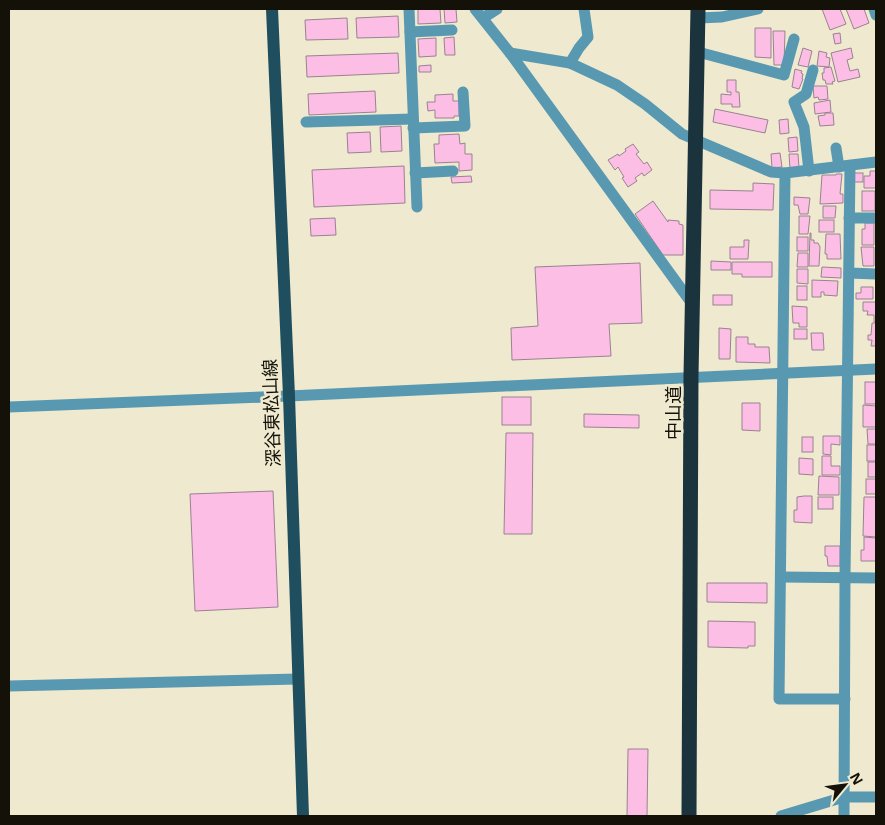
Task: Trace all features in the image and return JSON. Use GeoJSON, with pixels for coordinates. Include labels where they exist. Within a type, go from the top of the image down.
{"type":"FeatureCollection","features":[{"type":"Feature","properties":{"kind":"highway","name":"中山道"},"geometry":{"type":"LineString","coordinates":[[689,816],[691,376],[698,14]]}},
{"type":"Feature","properties":{"kind":"main road","name":"深谷東松山線"},"geometry":{"type":"LineString","coordinates":[[272,9],[303,816]]}},
{"type":"Feature","properties":{"kind":"street"},"geometry":{"type":"LineString","coordinates":[[409,9],[416,208]]}},
{"type":"Feature","properties":{"kind":"street"},"geometry":{"type":"LineString","coordinates":[[476,9],[510,53],[692,305]]}},
{"type":"Feature","properties":{"kind":"street"},"geometry":{"type":"LineString","coordinates":[[484,18],[497,9]]}},
{"type":"Feature","properties":{"kind":"street"},"geometry":{"type":"LineString","coordinates":[[570,63],[588,37],[584,9]]}},
{"type":"Feature","properties":{"kind":"street"},"geometry":{"type":"LineString","coordinates":[[698,14],[722,17],[758,9]]}},
{"type":"Feature","properties":{"kind":"street"},"geometry":{"type":"LineString","coordinates":[[410,32],[452,30]]}},
{"type":"Feature","properties":{"kind":"street"},"geometry":{"type":"LineString","coordinates":[[698,52],[784,75],[794,39]]}},
{"type":"Feature","properties":{"kind":"street"},"geometry":{"type":"LineString","coordinates":[[510,53],[570,63],[617,85],[645,104],[682,134],[770,172],[785,174],[876,162]]}},
{"type":"Feature","properties":{"kind":"street"},"geometry":{"type":"LineString","coordinates":[[809,171],[804,127],[794,102],[806,94],[813,70]]}},
{"type":"Feature","properties":{"kind":"street"},"geometry":{"type":"LineString","coordinates":[[306,122],[413,123],[465,126],[463,92]]}},
{"type":"Feature","properties":{"kind":"street"},"geometry":{"type":"LineString","coordinates":[[836,148],[845,166],[849,218],[844,816]]}},
{"type":"Feature","properties":{"kind":"street"},"geometry":{"type":"LineString","coordinates":[[415,173],[453,171]]}},
{"type":"Feature","properties":{"kind":"street"},"geometry":{"type":"LineString","coordinates":[[785,174],[779,699],[844,699]]}},
{"type":"Feature","properties":{"kind":"street"},"geometry":{"type":"LineString","coordinates":[[849,218],[876,218]]}},
{"type":"Feature","properties":{"kind":"street"},"geometry":{"type":"LineString","coordinates":[[849,274],[876,274]]}},
{"type":"Feature","properties":{"kind":"street"},"geometry":{"type":"LineString","coordinates":[[9,407],[876,369]]}},
{"type":"Feature","properties":{"kind":"street"},"geometry":{"type":"LineString","coordinates":[[781,577],[876,578]]}},
{"type":"Feature","properties":{"kind":"street"},"geometry":{"type":"LineString","coordinates":[[9,686],[298,679]]}},
{"type":"Feature","properties":{"kind":"street"},"geometry":{"type":"LineString","coordinates":[[781,816],[844,797],[876,797]]}},
{"type":"Feature","properties":{"kind":"building"},"geometry":{"type":"Polygon","coordinates":[[[418,9],[440,9],[441,23],[418,24],[418,9]]]}},
{"type":"Feature","properties":{"kind":"building"},"geometry":{"type":"Polygon","coordinates":[[[444,9],[456,9],[457,22],[445,23],[444,9]]]}},
{"type":"Feature","properties":{"kind":"building"},"geometry":{"type":"Polygon","coordinates":[[[822,9],[840,9],[846,24],[830,30],[822,9]]]}},
{"type":"Feature","properties":{"kind":"building"},"geometry":{"type":"Polygon","coordinates":[[[846,9],[864,9],[869,23],[854,29],[846,9]]]}},
{"type":"Feature","properties":{"kind":"building"},"geometry":{"type":"Polygon","coordinates":[[[398,16],[399,37],[357,38],[356,18],[398,16]]]}},
{"type":"Feature","properties":{"kind":"building"},"geometry":{"type":"Polygon","coordinates":[[[347,18],[348,39],[306,40],[305,20],[347,18]]]}},
{"type":"Feature","properties":{"kind":"building"},"geometry":{"type":"Polygon","coordinates":[[[755,28],[771,28],[771,58],[755,57],[755,28]]]}},
{"type":"Feature","properties":{"kind":"building"},"geometry":{"type":"Polygon","coordinates":[[[773,31],[785,31],[784,65],[774,65],[773,31]]]}},
{"type":"Feature","properties":{"kind":"building"},"geometry":{"type":"Polygon","coordinates":[[[840,33],[841,43],[835,44],[833,34],[840,33]]]}},
{"type":"Feature","properties":{"kind":"building"},"geometry":{"type":"Polygon","coordinates":[[[454,37],[455,55],[445,55],[444,38],[454,37]]]}},
{"type":"Feature","properties":{"kind":"building"},"geometry":{"type":"Polygon","coordinates":[[[436,38],[436,56],[419,57],[418,39],[436,38]]]}},
{"type":"Feature","properties":{"kind":"building"},"geometry":{"type":"Polygon","coordinates":[[[803,48],[812,51],[808,67],[798,65],[803,48]]]}},
{"type":"Feature","properties":{"kind":"building"},"geometry":{"type":"Polygon","coordinates":[[[851,48],[853,58],[847,60],[850,71],[858,69],[860,77],[838,82],[831,53],[851,48]]]}},
{"type":"Feature","properties":{"kind":"building"},"geometry":{"type":"Polygon","coordinates":[[[819,51],[827,53],[826,57],[830,58],[829,67],[817,66],[819,51]]]}},
{"type":"Feature","properties":{"kind":"building"},"geometry":{"type":"Polygon","coordinates":[[[398,53],[399,73],[307,77],[306,56],[398,53]]]}},
{"type":"Feature","properties":{"kind":"building"},"geometry":{"type":"Polygon","coordinates":[[[431,65],[431,72],[419,72],[419,66],[431,65]]]}},
{"type":"Feature","properties":{"kind":"building"},"geometry":{"type":"Polygon","coordinates":[[[831,67],[835,81],[832,82],[833,84],[826,84],[822,73],[824,73],[824,68],[831,67]]]}},
{"type":"Feature","properties":{"kind":"building"},"geometry":{"type":"Polygon","coordinates":[[[795,69],[802,71],[801,73],[803,74],[799,89],[792,87],[795,69]]]}},
{"type":"Feature","properties":{"kind":"building"},"geometry":{"type":"Polygon","coordinates":[[[727,80],[736,80],[736,92],[739,92],[740,107],[732,107],[732,104],[721,104],[721,94],[731,95],[731,92],[727,92],[727,80]]]}},
{"type":"Feature","properties":{"kind":"building"},"geometry":{"type":"Polygon","coordinates":[[[813,86],[827,86],[828,99],[819,100],[818,97],[814,98],[813,86]]]}},
{"type":"Feature","properties":{"kind":"building"},"geometry":{"type":"Polygon","coordinates":[[[375,91],[376,112],[309,115],[308,94],[375,91]]]}},
{"type":"Feature","properties":{"kind":"building"},"geometry":{"type":"Polygon","coordinates":[[[453,94],[453,101],[459,101],[459,116],[454,116],[454,118],[435,118],[435,110],[428,111],[427,102],[435,102],[435,95],[453,94]]]}},
{"type":"Feature","properties":{"kind":"building"},"geometry":{"type":"Polygon","coordinates":[[[830,100],[831,112],[815,114],[814,103],[830,100]]]}},
{"type":"Feature","properties":{"kind":"building"},"geometry":{"type":"Polygon","coordinates":[[[715,109],[768,120],[765,133],[713,122],[715,109]]]}},
{"type":"Feature","properties":{"kind":"building"},"geometry":{"type":"Polygon","coordinates":[[[825,113],[833,113],[834,125],[820,126],[818,116],[825,115],[825,113]]]}},
{"type":"Feature","properties":{"kind":"building"},"geometry":{"type":"Polygon","coordinates":[[[788,119],[789,133],[780,134],[779,120],[788,119]]]}},
{"type":"Feature","properties":{"kind":"building"},"geometry":{"type":"Polygon","coordinates":[[[401,126],[402,151],[381,152],[380,127],[401,126]]]}},
{"type":"Feature","properties":{"kind":"building"},"geometry":{"type":"Polygon","coordinates":[[[370,132],[371,152],[348,153],[347,133],[370,132]]]}},
{"type":"Feature","properties":{"kind":"building"},"geometry":{"type":"Polygon","coordinates":[[[459,134],[460,144],[465,143],[465,154],[472,154],[472,170],[459,171],[459,162],[435,163],[434,144],[439,144],[439,135],[459,134]]]}},
{"type":"Feature","properties":{"kind":"building"},"geometry":{"type":"Polygon","coordinates":[[[797,137],[798,151],[789,152],[788,138],[797,137]]]}},
{"type":"Feature","properties":{"kind":"building"},"geometry":{"type":"Polygon","coordinates":[[[633,144],[639,152],[636,154],[644,164],[647,162],[652,170],[644,176],[642,173],[635,178],[637,181],[628,187],[618,167],[615,170],[608,160],[618,154],[619,156],[633,144]]]}},
{"type":"Feature","properties":{"kind":"building"},"geometry":{"type":"Polygon","coordinates":[[[780,153],[782,167],[772,168],[771,154],[780,153]]]}},
{"type":"Feature","properties":{"kind":"building"},"geometry":{"type":"Polygon","coordinates":[[[789,154],[798,154],[799,168],[790,169],[789,154]]]}},
{"type":"Feature","properties":{"kind":"building"},"geometry":{"type":"Polygon","coordinates":[[[404,166],[405,203],[314,207],[312,170],[404,166]]]}},
{"type":"Feature","properties":{"kind":"building"},"geometry":{"type":"Polygon","coordinates":[[[870,171],[876,171],[876,188],[864,188],[864,176],[870,176],[870,171]]]}},
{"type":"Feature","properties":{"kind":"building"},"geometry":{"type":"Polygon","coordinates":[[[854,173],[863,173],[863,182],[854,182],[854,173]]]}},
{"type":"Feature","properties":{"kind":"building"},"geometry":{"type":"Polygon","coordinates":[[[842,174],[840,194],[843,194],[843,203],[820,204],[822,175],[842,174]]]}},
{"type":"Feature","properties":{"kind":"building"},"geometry":{"type":"Polygon","coordinates":[[[471,176],[472,182],[452,183],[451,177],[471,176]]]}},
{"type":"Feature","properties":{"kind":"building"},"geometry":{"type":"Polygon","coordinates":[[[753,183],[774,184],[773,210],[710,209],[710,190],[753,191],[753,183]]]}},
{"type":"Feature","properties":{"kind":"building"},"geometry":{"type":"Polygon","coordinates":[[[862,191],[875,191],[875,211],[862,211],[862,191]]]}},
{"type":"Feature","properties":{"kind":"building"},"geometry":{"type":"Polygon","coordinates":[[[794,197],[810,198],[808,214],[800,214],[798,205],[794,205],[794,197]]]}},
{"type":"Feature","properties":{"kind":"building"},"geometry":{"type":"Polygon","coordinates":[[[653,201],[668,222],[668,220],[679,221],[679,224],[683,225],[683,255],[663,255],[635,214],[653,201]]]}},
{"type":"Feature","properties":{"kind":"building"},"geometry":{"type":"Polygon","coordinates":[[[823,206],[836,206],[835,218],[823,218],[823,206]]]}},
{"type":"Feature","properties":{"kind":"building"},"geometry":{"type":"Polygon","coordinates":[[[799,216],[810,216],[808,234],[799,234],[799,216]]]}},
{"type":"Feature","properties":{"kind":"building"},"geometry":{"type":"Polygon","coordinates":[[[335,218],[336,235],[311,236],[310,219],[335,218]]]}},
{"type":"Feature","properties":{"kind":"building"},"geometry":{"type":"Polygon","coordinates":[[[819,220],[834,220],[834,232],[819,232],[819,220]]]}},
{"type":"Feature","properties":{"kind":"building"},"geometry":{"type":"Polygon","coordinates":[[[865,223],[874,223],[874,245],[862,245],[862,229],[865,229],[865,223]]]}},
{"type":"Feature","properties":{"kind":"building"},"geometry":{"type":"Polygon","coordinates":[[[810,233],[811,240],[814,240],[814,243],[818,243],[820,247],[819,266],[809,266],[810,233]]]}},
{"type":"Feature","properties":{"kind":"building"},"geometry":{"type":"Polygon","coordinates":[[[826,234],[840,234],[841,259],[827,259],[827,254],[825,254],[826,234]]]}},
{"type":"Feature","properties":{"kind":"building"},"geometry":{"type":"Polygon","coordinates":[[[797,237],[808,237],[808,251],[797,251],[797,237]]]}},
{"type":"Feature","properties":{"kind":"building"},"geometry":{"type":"Polygon","coordinates":[[[744,240],[749,240],[748,259],[730,259],[730,247],[744,247],[744,240]]]}},
{"type":"Feature","properties":{"kind":"building"},"geometry":{"type":"Polygon","coordinates":[[[861,247],[874,247],[874,266],[863,266],[861,247]]]}},
{"type":"Feature","properties":{"kind":"building"},"geometry":{"type":"Polygon","coordinates":[[[798,253],[808,253],[808,267],[797,267],[798,253]]]}},
{"type":"Feature","properties":{"kind":"building"},"geometry":{"type":"Polygon","coordinates":[[[711,261],[731,262],[731,270],[711,270],[711,261]]]}},
{"type":"Feature","properties":{"kind":"building"},"geometry":{"type":"Polygon","coordinates":[[[732,262],[772,262],[772,277],[742,277],[742,274],[732,274],[732,262]]]}},
{"type":"Feature","properties":{"kind":"building"},"geometry":{"type":"Polygon","coordinates":[[[640,263],[642,323],[609,324],[611,356],[512,360],[511,328],[538,326],[535,267],[640,263]]]}},
{"type":"Feature","properties":{"kind":"building"},"geometry":{"type":"Polygon","coordinates":[[[822,267],[841,268],[841,278],[821,277],[822,267]]]}},
{"type":"Feature","properties":{"kind":"building"},"geometry":{"type":"Polygon","coordinates":[[[797,269],[808,269],[808,284],[797,283],[797,269]]]}},
{"type":"Feature","properties":{"kind":"building"},"geometry":{"type":"Polygon","coordinates":[[[812,280],[838,281],[837,296],[824,295],[824,292],[821,292],[821,297],[812,297],[812,280]]]}},
{"type":"Feature","properties":{"kind":"building"},"geometry":{"type":"Polygon","coordinates":[[[797,286],[807,286],[807,300],[797,300],[797,286]]]}},
{"type":"Feature","properties":{"kind":"building"},"geometry":{"type":"Polygon","coordinates":[[[861,287],[873,287],[873,299],[856,299],[856,293],[861,293],[861,287]]]}},
{"type":"Feature","properties":{"kind":"building"},"geometry":{"type":"Polygon","coordinates":[[[713,295],[732,295],[732,305],[713,305],[713,295]]]}},
{"type":"Feature","properties":{"kind":"building"},"geometry":{"type":"Polygon","coordinates":[[[863,302],[876,302],[876,322],[874,322],[874,315],[867,315],[868,311],[863,311],[863,302]]]}},
{"type":"Feature","properties":{"kind":"building"},"geometry":{"type":"Polygon","coordinates":[[[792,306],[807,307],[807,327],[799,327],[799,323],[793,323],[792,306]]]}},
{"type":"Feature","properties":{"kind":"building"},"geometry":{"type":"Polygon","coordinates":[[[872,323],[876,323],[876,346],[871,346],[872,340],[868,340],[868,335],[871,335],[872,323]]]}},
{"type":"Feature","properties":{"kind":"building"},"geometry":{"type":"Polygon","coordinates":[[[719,328],[731,329],[730,359],[719,359],[719,328]]]}},
{"type":"Feature","properties":{"kind":"building"},"geometry":{"type":"Polygon","coordinates":[[[794,329],[807,329],[807,339],[794,339],[794,329]]]}},
{"type":"Feature","properties":{"kind":"building"},"geometry":{"type":"Polygon","coordinates":[[[811,333],[823,333],[824,350],[812,350],[811,333]]]}},
{"type":"Feature","properties":{"kind":"building"},"geometry":{"type":"Polygon","coordinates":[[[736,337],[748,337],[748,344],[755,344],[755,347],[769,347],[770,363],[736,362],[736,337]]]}},
{"type":"Feature","properties":{"kind":"building"},"geometry":{"type":"Polygon","coordinates":[[[865,382],[876,382],[876,404],[865,404],[865,382]]]}},
{"type":"Feature","properties":{"kind":"building"},"geometry":{"type":"Polygon","coordinates":[[[502,397],[531,397],[531,425],[502,425],[502,397]]]}},
{"type":"Feature","properties":{"kind":"building"},"geometry":{"type":"Polygon","coordinates":[[[742,403],[760,403],[760,431],[742,430],[742,403]]]}},
{"type":"Feature","properties":{"kind":"building"},"geometry":{"type":"Polygon","coordinates":[[[863,405],[876,406],[876,427],[863,427],[863,405]]]}},
{"type":"Feature","properties":{"kind":"building"},"geometry":{"type":"Polygon","coordinates":[[[584,414],[639,415],[639,428],[584,427],[584,414]]]}},
{"type":"Feature","properties":{"kind":"building"},"geometry":{"type":"Polygon","coordinates":[[[867,429],[876,429],[876,444],[868,444],[867,429]]]}},
{"type":"Feature","properties":{"kind":"building"},"geometry":{"type":"Polygon","coordinates":[[[506,433],[533,433],[532,534],[504,534],[506,433]]]}},
{"type":"Feature","properties":{"kind":"building"},"geometry":{"type":"Polygon","coordinates":[[[823,436],[840,436],[840,445],[831,444],[831,455],[823,454],[823,436]]]}},
{"type":"Feature","properties":{"kind":"building"},"geometry":{"type":"Polygon","coordinates":[[[802,437],[813,437],[813,452],[802,452],[802,437]]]}},
{"type":"Feature","properties":{"kind":"building"},"geometry":{"type":"Polygon","coordinates":[[[867,445],[876,445],[876,461],[867,461],[867,445]]]}},
{"type":"Feature","properties":{"kind":"building"},"geometry":{"type":"Polygon","coordinates":[[[822,456],[831,456],[831,466],[840,466],[840,475],[822,475],[822,456]]]}},
{"type":"Feature","properties":{"kind":"building"},"geometry":{"type":"Polygon","coordinates":[[[799,458],[813,459],[813,475],[799,474],[799,458]]]}},
{"type":"Feature","properties":{"kind":"building"},"geometry":{"type":"Polygon","coordinates":[[[868,462],[876,462],[876,477],[868,477],[868,462]]]}},
{"type":"Feature","properties":{"kind":"building"},"geometry":{"type":"Polygon","coordinates":[[[819,476],[839,477],[839,495],[818,495],[819,476]]]}},
{"type":"Feature","properties":{"kind":"building"},"geometry":{"type":"Polygon","coordinates":[[[866,479],[876,479],[876,494],[866,494],[866,479]]]}},
{"type":"Feature","properties":{"kind":"building"},"geometry":{"type":"Polygon","coordinates":[[[273,491],[278,607],[195,611],[190,494],[273,491]]]}},
{"type":"Feature","properties":{"kind":"building"},"geometry":{"type":"Polygon","coordinates":[[[812,496],[812,523],[794,522],[794,510],[797,510],[797,497],[812,496]]]}},
{"type":"Feature","properties":{"kind":"building"},"geometry":{"type":"Polygon","coordinates":[[[818,497],[833,497],[833,509],[818,509],[818,497]]]}},
{"type":"Feature","properties":{"kind":"building"},"geometry":{"type":"Polygon","coordinates":[[[864,497],[876,497],[876,537],[863,536],[864,497]]]}},
{"type":"Feature","properties":{"kind":"building"},"geometry":{"type":"Polygon","coordinates":[[[864,537],[876,538],[876,561],[861,561],[861,550],[864,550],[864,537]]]}},
{"type":"Feature","properties":{"kind":"building"},"geometry":{"type":"Polygon","coordinates":[[[825,546],[840,546],[840,566],[828,566],[825,546]]]}},
{"type":"Feature","properties":{"kind":"building"},"geometry":{"type":"Polygon","coordinates":[[[707,583],[767,583],[767,603],[707,602],[707,583]]]}},
{"type":"Feature","properties":{"kind":"building"},"geometry":{"type":"Polygon","coordinates":[[[708,621],[755,622],[755,646],[748,646],[748,648],[708,647],[708,621]]]}},
{"type":"Feature","properties":{"kind":"building"},"geometry":{"type":"Polygon","coordinates":[[[628,749],[648,749],[647,816],[627,816],[628,749]]]}}]}
